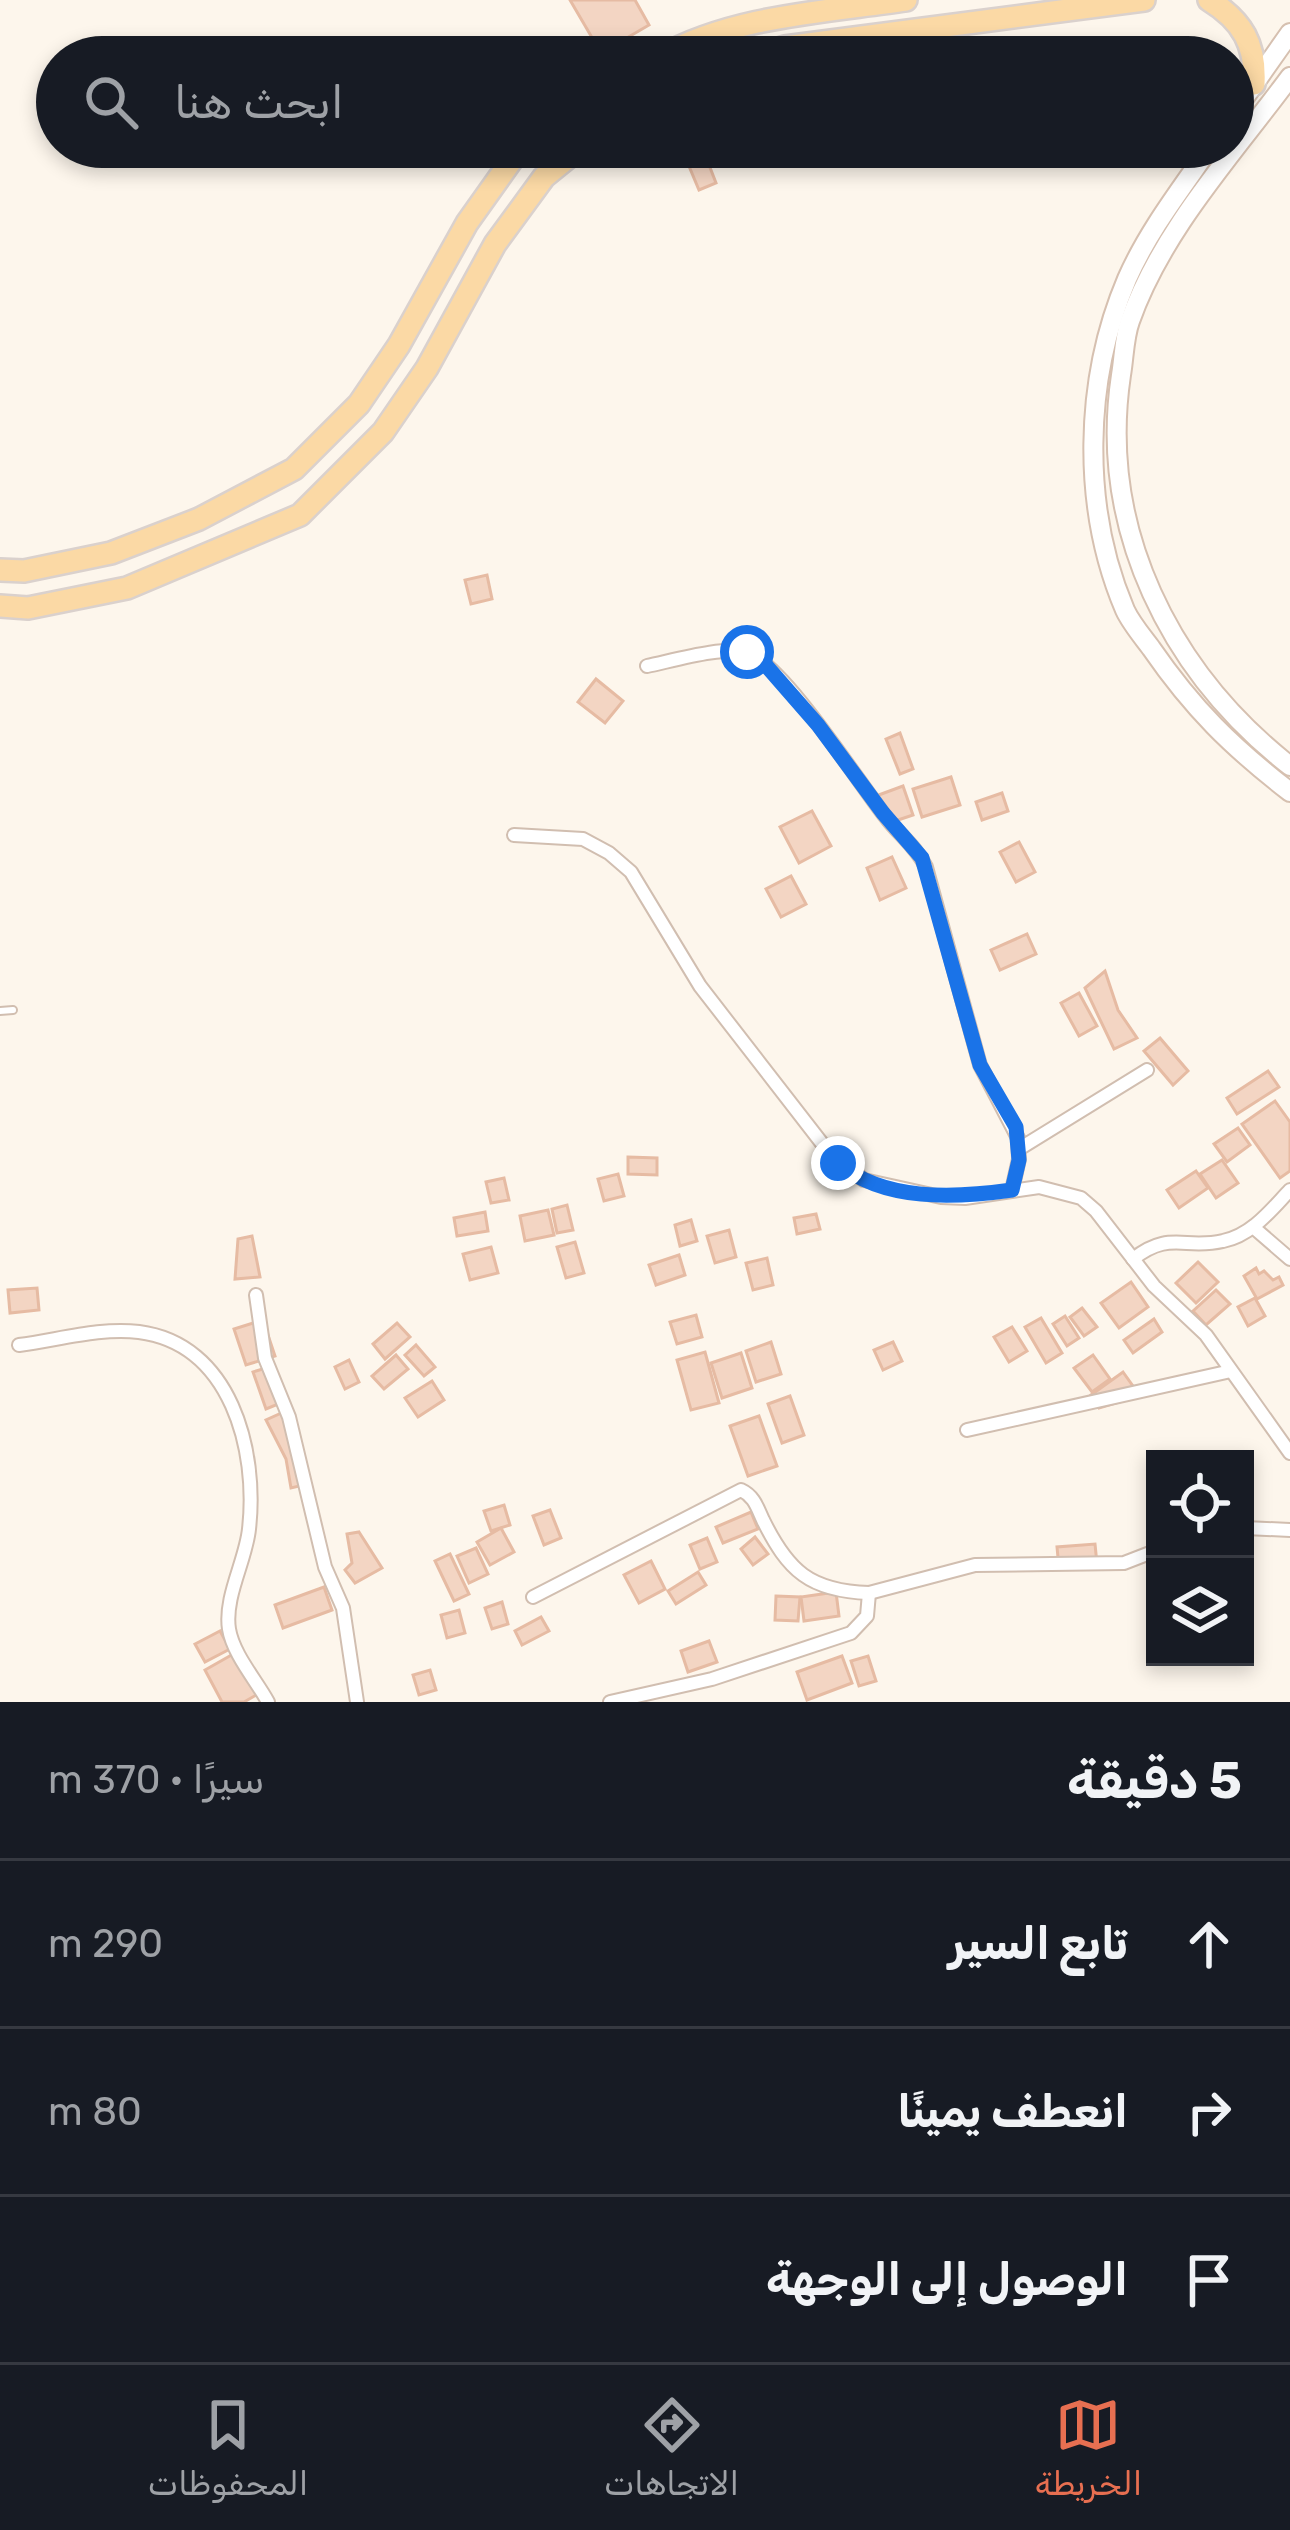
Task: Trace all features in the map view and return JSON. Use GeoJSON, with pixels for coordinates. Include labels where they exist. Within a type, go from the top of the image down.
{"type":"FeatureCollection","features":[{"type":"Feature","properties":{"kind":"main road"},"geometry":{"type":"LineString","coordinates":[[712,36],[775,19],[906,0]]}},
{"type":"Feature","properties":{"kind":"main road"},"geometry":{"type":"LineString","coordinates":[[869,36],[1144,0]]}},
{"type":"Feature","properties":{"kind":"main road"},"geometry":{"type":"LineString","coordinates":[[1209,0],[1232,14],[1248,36]]}},
{"type":"Feature","properties":{"kind":"main road"},"geometry":{"type":"LineString","coordinates":[[1254,84],[1290,33]]}},
{"type":"Feature","properties":{"kind":"main road"},"geometry":{"type":"LineString","coordinates":[[1254,56],[1254,84]]}},
{"type":"Feature","properties":{"kind":"main road"},"geometry":{"type":"LineString","coordinates":[[1254,120],[1290,76]]}},
{"type":"Feature","properties":{"kind":"main road"},"geometry":{"type":"LineString","coordinates":[[0,570],[25,571],[111,553],[199,519],[294,469],[358,404],[399,345],[467,223],[510,168]]}},
{"type":"Feature","properties":{"kind":"main road"},"geometry":{"type":"LineString","coordinates":[[0,606],[28,608],[127,588],[301,515],[382,432],[427,368],[495,244],[555,168]]}},
{"type":"Feature","properties":{"kind":"main road"},"geometry":{"type":"LineString","coordinates":[[1199,168],[1168,226],[1129,323],[1114,422],[1122,513],[1153,598],[1207,689],[1290,766]]}},
{"type":"Feature","properties":{"kind":"main road"},"geometry":{"type":"LineString","coordinates":[[1215,168],[1128,278],[1105,343],[1093,420],[1098,515],[1126,612],[1187,700],[1290,792]]}},
{"type":"Feature","properties":{"kind":"main road"},"geometry":{"type":"LineString","coordinates":[[1106,545],[1131,537]]}},
{"type":"Feature","properties":{"kind":"street"},"geometry":{"type":"LineString","coordinates":[[647,666],[730,651],[755,656],[818,725],[883,813],[917,850],[926,867],[980,1065],[1012,1120],[1019,1149],[1012,1190]]}},
{"type":"Feature","properties":{"kind":"street"},"geometry":{"type":"LineString","coordinates":[[514,835],[583,839],[631,872],[700,986],[845,1169],[864,1180],[941,1197],[1050,1188],[1081,1198],[1154,1286],[1201,1328],[1290,1454]]}},
{"type":"Feature","properties":{"kind":"street"},"geometry":{"type":"LineString","coordinates":[[1019,1149],[1147,1070]]}},
{"type":"Feature","properties":{"kind":"street"},"geometry":{"type":"LineString","coordinates":[[1133,1259],[1163,1241],[1220,1242],[1253,1227],[1290,1190]]}},
{"type":"Feature","properties":{"kind":"street"},"geometry":{"type":"LineString","coordinates":[[1253,1227],[1290,1258]]}},
{"type":"Feature","properties":{"kind":"street"},"geometry":{"type":"LineString","coordinates":[[256,1295],[266,1358],[289,1418],[325,1567],[343,1608],[357,1702]]}},
{"type":"Feature","properties":{"kind":"street"},"geometry":{"type":"LineString","coordinates":[[20,1346],[136,1331],[181,1345],[216,1376],[238,1421],[251,1498],[248,1540],[229,1613],[230,1631],[268,1702]]}},
{"type":"Feature","properties":{"kind":"street"},"geometry":{"type":"LineString","coordinates":[[968,1430],[1231,1371]]}},
{"type":"Feature","properties":{"kind":"street"},"geometry":{"type":"LineString","coordinates":[[533,1597],[741,1490],[752,1497],[779,1553],[793,1569],[830,1587],[869,1593],[975,1565],[1124,1563],[1146,1554]]}},
{"type":"Feature","properties":{"kind":"street"},"geometry":{"type":"LineString","coordinates":[[1254,1528],[1290,1530]]}},
{"type":"Feature","properties":{"kind":"street"},"geometry":{"type":"LineString","coordinates":[[610,1702],[744,1670],[851,1633],[867,1616],[869,1593]]}},
{"type":"Feature","properties":{"kind":"lane"},"geometry":{"type":"LineString","coordinates":[[0,1011],[13,1010]]}},
{"type":"Feature","properties":{"kind":"building"},"geometry":{"type":"Polygon","coordinates":[[[570,0],[635,0],[649,25],[630,36],[591,36],[570,0]]]}},
{"type":"Feature","properties":{"kind":"building"},"geometry":{"type":"Polygon","coordinates":[[[690,168],[710,168],[716,183],[699,190],[690,168]]]}},
{"type":"Feature","properties":{"kind":"building"},"geometry":{"type":"Polygon","coordinates":[[[487,575],[492,599],[471,604],[465,580],[487,575]]]}},
{"type":"Feature","properties":{"kind":"building"},"geometry":{"type":"Polygon","coordinates":[[[596,679],[623,701],[605,723],[578,702],[596,679]]]}},
{"type":"Feature","properties":{"kind":"building"},"geometry":{"type":"Polygon","coordinates":[[[900,733],[913,769],[900,774],[886,739],[900,733]]]}},
{"type":"Feature","properties":{"kind":"building"},"geometry":{"type":"Polygon","coordinates":[[[951,777],[960,805],[922,817],[913,789],[951,777]]]}},
{"type":"Feature","properties":{"kind":"building"},"geometry":{"type":"Polygon","coordinates":[[[903,786],[913,815],[886,824],[876,796],[903,786]]]}},
{"type":"Feature","properties":{"kind":"building"},"geometry":{"type":"Polygon","coordinates":[[[1002,793],[1008,811],[982,820],[976,802],[1002,793]]]}},
{"type":"Feature","properties":{"kind":"building"},"geometry":{"type":"Polygon","coordinates":[[[812,811],[831,846],[799,863],[780,827],[812,811]]]}},
{"type":"Feature","properties":{"kind":"building"},"geometry":{"type":"Polygon","coordinates":[[[1019,842],[1035,872],[1016,882],[1000,852],[1019,842]]]}},
{"type":"Feature","properties":{"kind":"building"},"geometry":{"type":"Polygon","coordinates":[[[892,857],[906,888],[880,900],[867,868],[892,857]]]}},
{"type":"Feature","properties":{"kind":"building"},"geometry":{"type":"Polygon","coordinates":[[[791,876],[806,904],[781,917],[766,889],[791,876]]]}},
{"type":"Feature","properties":{"kind":"building"},"geometry":{"type":"Polygon","coordinates":[[[1027,934],[1036,954],[1000,970],[991,950],[1027,934]]]}},
{"type":"Feature","properties":{"kind":"building"},"geometry":{"type":"Polygon","coordinates":[[[1105,971],[1118,1010],[1137,1038],[1114,1049],[1085,988],[1105,971]]]}},
{"type":"Feature","properties":{"kind":"building"},"geometry":{"type":"Polygon","coordinates":[[[1079,993],[1097,1026],[1079,1036],[1061,1003],[1079,993]]]}},
{"type":"Feature","properties":{"kind":"building"},"geometry":{"type":"Polygon","coordinates":[[[1160,1038],[1188,1071],[1173,1085],[1144,1051],[1160,1038]]]}},
{"type":"Feature","properties":{"kind":"building"},"geometry":{"type":"Polygon","coordinates":[[[1268,1071],[1279,1087],[1237,1114],[1227,1098],[1268,1071]]]}},
{"type":"Feature","properties":{"kind":"building"},"geometry":{"type":"Polygon","coordinates":[[[1275,1101],[1290,1122],[1290,1171],[1280,1178],[1242,1124],[1275,1101]]]}},
{"type":"Feature","properties":{"kind":"building"},"geometry":{"type":"Polygon","coordinates":[[[1238,1128],[1250,1145],[1227,1162],[1214,1144],[1238,1128]]]}},
{"type":"Feature","properties":{"kind":"building"},"geometry":{"type":"Polygon","coordinates":[[[628,1157],[657,1158],[657,1175],[628,1174],[628,1157]]]}},
{"type":"Feature","properties":{"kind":"building"},"geometry":{"type":"Polygon","coordinates":[[[1222,1160],[1238,1183],[1216,1198],[1200,1174],[1222,1160]]]}},
{"type":"Feature","properties":{"kind":"building"},"geometry":{"type":"Polygon","coordinates":[[[1196,1171],[1208,1188],[1179,1208],[1167,1190],[1196,1171]]]}},
{"type":"Feature","properties":{"kind":"building"},"geometry":{"type":"Polygon","coordinates":[[[618,1174],[624,1196],[604,1201],[598,1179],[618,1174]]]}},
{"type":"Feature","properties":{"kind":"building"},"geometry":{"type":"Polygon","coordinates":[[[504,1178],[509,1200],[491,1203],[486,1182],[504,1178]]]}},
{"type":"Feature","properties":{"kind":"building"},"geometry":{"type":"Polygon","coordinates":[[[567,1205],[573,1230],[557,1233],[552,1209],[567,1205]]]}},
{"type":"Feature","properties":{"kind":"building"},"geometry":{"type":"Polygon","coordinates":[[[548,1210],[554,1235],[525,1241],[520,1216],[548,1210]]]}},
{"type":"Feature","properties":{"kind":"building"},"geometry":{"type":"Polygon","coordinates":[[[485,1212],[488,1231],[457,1236],[454,1218],[485,1212]]]}},
{"type":"Feature","properties":{"kind":"building"},"geometry":{"type":"Polygon","coordinates":[[[816,1214],[820,1229],[797,1234],[794,1218],[816,1214]]]}},
{"type":"Feature","properties":{"kind":"building"},"geometry":{"type":"Polygon","coordinates":[[[691,1220],[697,1241],[680,1246],[675,1225],[691,1220]]]}},
{"type":"Feature","properties":{"kind":"building"},"geometry":{"type":"Polygon","coordinates":[[[729,1230],[736,1257],[715,1263],[707,1236],[729,1230]]]}},
{"type":"Feature","properties":{"kind":"building"},"geometry":{"type":"Polygon","coordinates":[[[252,1236],[260,1277],[235,1279],[238,1239],[252,1236]]]}},
{"type":"Feature","properties":{"kind":"building"},"geometry":{"type":"Polygon","coordinates":[[[575,1242],[584,1273],[566,1278],[557,1247],[575,1242]]]}},
{"type":"Feature","properties":{"kind":"building"},"geometry":{"type":"Polygon","coordinates":[[[491,1247],[498,1273],[470,1280],[463,1254],[491,1247]]]}},
{"type":"Feature","properties":{"kind":"building"},"geometry":{"type":"Polygon","coordinates":[[[679,1255],[685,1275],[656,1285],[649,1265],[679,1255]]]}},
{"type":"Feature","properties":{"kind":"building"},"geometry":{"type":"Polygon","coordinates":[[[767,1258],[773,1285],[753,1290],[746,1263],[767,1258]]]}},
{"type":"Feature","properties":{"kind":"building"},"geometry":{"type":"Polygon","coordinates":[[[1198,1262],[1218,1282],[1196,1303],[1176,1283],[1198,1262]]]}},
{"type":"Feature","properties":{"kind":"building"},"geometry":{"type":"Polygon","coordinates":[[[1256,1268],[1273,1280],[1279,1277],[1283,1285],[1257,1299],[1244,1276],[1256,1268]]]}},
{"type":"Feature","properties":{"kind":"building"},"geometry":{"type":"Polygon","coordinates":[[[1131,1282],[1148,1307],[1119,1328],[1101,1303],[1131,1282]]]}},
{"type":"Feature","properties":{"kind":"building"},"geometry":{"type":"Polygon","coordinates":[[[37,1288],[39,1310],[10,1313],[8,1290],[37,1288]]]}},
{"type":"Feature","properties":{"kind":"building"},"geometry":{"type":"Polygon","coordinates":[[[1216,1290],[1230,1304],[1206,1325],[1193,1311],[1216,1290]]]}},
{"type":"Feature","properties":{"kind":"building"},"geometry":{"type":"Polygon","coordinates":[[[1255,1298],[1265,1316],[1248,1326],[1238,1307],[1255,1298]]]}},
{"type":"Feature","properties":{"kind":"building"},"geometry":{"type":"Polygon","coordinates":[[[1082,1308],[1097,1327],[1084,1336],[1070,1317],[1082,1308]]]}},
{"type":"Feature","properties":{"kind":"building"},"geometry":{"type":"Polygon","coordinates":[[[696,1315],[702,1337],[677,1344],[670,1322],[696,1315]]]}},
{"type":"Feature","properties":{"kind":"building"},"geometry":{"type":"Polygon","coordinates":[[[1065,1316],[1079,1338],[1067,1346],[1053,1324],[1065,1316]]]}},
{"type":"Feature","properties":{"kind":"building"},"geometry":{"type":"Polygon","coordinates":[[[1041,1318],[1062,1353],[1046,1363],[1025,1327],[1041,1318]]]}},
{"type":"Feature","properties":{"kind":"building"},"geometry":{"type":"Polygon","coordinates":[[[1154,1319],[1162,1332],[1133,1353],[1124,1340],[1154,1319]]]}},
{"type":"Feature","properties":{"kind":"building"},"geometry":{"type":"Polygon","coordinates":[[[263,1320],[275,1356],[246,1365],[234,1329],[263,1320]]]}},
{"type":"Feature","properties":{"kind":"building"},"geometry":{"type":"Polygon","coordinates":[[[397,1323],[410,1337],[385,1359],[373,1344],[397,1323]]]}},
{"type":"Feature","properties":{"kind":"building"},"geometry":{"type":"Polygon","coordinates":[[[1012,1327],[1027,1351],[1009,1362],[994,1337],[1012,1327]]]}},
{"type":"Feature","properties":{"kind":"building"},"geometry":{"type":"Polygon","coordinates":[[[771,1342],[781,1374],[756,1382],[746,1351],[771,1342]]]}},
{"type":"Feature","properties":{"kind":"building"},"geometry":{"type":"Polygon","coordinates":[[[893,1342],[902,1361],[883,1370],[874,1350],[893,1342]]]}},
{"type":"Feature","properties":{"kind":"building"},"geometry":{"type":"Polygon","coordinates":[[[416,1345],[435,1367],[424,1376],[405,1355],[416,1345]]]}},
{"type":"Feature","properties":{"kind":"building"},"geometry":{"type":"Polygon","coordinates":[[[705,1352],[719,1403],[691,1410],[677,1360],[705,1352]]]}},
{"type":"Feature","properties":{"kind":"building"},"geometry":{"type":"Polygon","coordinates":[[[741,1353],[752,1388],[722,1398],[711,1363],[741,1353]]]}},
{"type":"Feature","properties":{"kind":"building"},"geometry":{"type":"Polygon","coordinates":[[[396,1355],[408,1369],[384,1389],[372,1376],[396,1355]]]}},
{"type":"Feature","properties":{"kind":"building"},"geometry":{"type":"Polygon","coordinates":[[[1093,1355],[1110,1379],[1092,1392],[1074,1368],[1093,1355]]]}},
{"type":"Feature","properties":{"kind":"building"},"geometry":{"type":"Polygon","coordinates":[[[349,1360],[359,1382],[345,1389],[335,1367],[349,1360]]]}},
{"type":"Feature","properties":{"kind":"building"},"geometry":{"type":"Polygon","coordinates":[[[269,1367],[281,1403],[266,1409],[253,1372],[269,1367]]]}},
{"type":"Feature","properties":{"kind":"building"},"geometry":{"type":"Polygon","coordinates":[[[1123,1372],[1140,1396],[1099,1408],[1091,1395],[1123,1372]]]}},
{"type":"Feature","properties":{"kind":"building"},"geometry":{"type":"Polygon","coordinates":[[[432,1381],[444,1400],[418,1417],[405,1398],[432,1381]]]}},
{"type":"Feature","properties":{"kind":"building"},"geometry":{"type":"Polygon","coordinates":[[[790,1396],[804,1435],[782,1443],[768,1404],[790,1396]]]}},
{"type":"Feature","properties":{"kind":"building"},"geometry":{"type":"Polygon","coordinates":[[[288,1410],[308,1484],[291,1488],[286,1459],[266,1420],[288,1410]]]}},
{"type":"Feature","properties":{"kind":"building"},"geometry":{"type":"Polygon","coordinates":[[[759,1416],[777,1466],[748,1476],[730,1426],[759,1416]]]}},
{"type":"Feature","properties":{"kind":"building"},"geometry":{"type":"Polygon","coordinates":[[[504,1505],[510,1525],[491,1531],[484,1511],[504,1505]]]}},
{"type":"Feature","properties":{"kind":"building"},"geometry":{"type":"Polygon","coordinates":[[[550,1510],[561,1538],[544,1545],[533,1516],[550,1510]]]}},
{"type":"Feature","properties":{"kind":"building"},"geometry":{"type":"Polygon","coordinates":[[[751,1512],[758,1529],[723,1543],[716,1527],[751,1512]]]}},
{"type":"Feature","properties":{"kind":"building"},"geometry":{"type":"Polygon","coordinates":[[[501,1528],[514,1552],[490,1565],[477,1542],[501,1528]]]}},
{"type":"Feature","properties":{"kind":"building"},"geometry":{"type":"Polygon","coordinates":[[[359,1532],[382,1568],[355,1583],[345,1570],[352,1563],[347,1534],[359,1532]]]}},
{"type":"Feature","properties":{"kind":"building"},"geometry":{"type":"Polygon","coordinates":[[[755,1537],[768,1554],[753,1565],[741,1549],[755,1537]]]}},
{"type":"Feature","properties":{"kind":"building"},"geometry":{"type":"Polygon","coordinates":[[[707,1538],[717,1562],[700,1569],[690,1545],[707,1538]]]}},
{"type":"Feature","properties":{"kind":"building"},"geometry":{"type":"Polygon","coordinates":[[[1095,1544],[1097,1564],[1059,1568],[1057,1547],[1095,1544]]]}},
{"type":"Feature","properties":{"kind":"building"},"geometry":{"type":"Polygon","coordinates":[[[476,1548],[488,1574],[469,1583],[457,1556],[476,1548]]]}},
{"type":"Feature","properties":{"kind":"building"},"geometry":{"type":"Polygon","coordinates":[[[450,1554],[469,1594],[454,1601],[435,1561],[450,1554]]]}},
{"type":"Feature","properties":{"kind":"building"},"geometry":{"type":"Polygon","coordinates":[[[651,1561],[665,1589],[639,1603],[624,1575],[651,1561]]]}},
{"type":"Feature","properties":{"kind":"building"},"geometry":{"type":"Polygon","coordinates":[[[698,1572],[706,1585],[676,1604],[668,1591],[698,1572]]]}},
{"type":"Feature","properties":{"kind":"building"},"geometry":{"type":"Polygon","coordinates":[[[324,1587],[332,1610],[283,1628],[275,1605],[324,1587]]]}},
{"type":"Feature","properties":{"kind":"building"},"geometry":{"type":"Polygon","coordinates":[[[836,1592],[839,1616],[804,1621],[801,1597],[836,1592]]]}},
{"type":"Feature","properties":{"kind":"building"},"geometry":{"type":"Polygon","coordinates":[[[776,1596],[800,1597],[798,1621],[775,1620],[776,1596]]]}},
{"type":"Feature","properties":{"kind":"building"},"geometry":{"type":"Polygon","coordinates":[[[502,1602],[508,1624],[492,1629],[485,1608],[502,1602]]]}},
{"type":"Feature","properties":{"kind":"building"},"geometry":{"type":"Polygon","coordinates":[[[459,1610],[465,1633],[447,1638],[441,1615],[459,1610]]]}},
{"type":"Feature","properties":{"kind":"building"},"geometry":{"type":"Polygon","coordinates":[[[541,1617],[549,1631],[522,1645],[515,1631],[541,1617]]]}},
{"type":"Feature","properties":{"kind":"building"},"geometry":{"type":"Polygon","coordinates":[[[220,1631],[230,1649],[205,1662],[195,1644],[220,1631]]]}},
{"type":"Feature","properties":{"kind":"building"},"geometry":{"type":"Polygon","coordinates":[[[709,1641],[717,1662],[688,1672],[681,1651],[709,1641]]]}},
{"type":"Feature","properties":{"kind":"building"},"geometry":{"type":"Polygon","coordinates":[[[235,1653],[258,1694],[244,1702],[222,1702],[205,1670],[235,1653]]]}},
{"type":"Feature","properties":{"kind":"building"},"geometry":{"type":"Polygon","coordinates":[[[842,1656],[852,1683],[807,1700],[797,1672],[842,1656]]]}},
{"type":"Feature","properties":{"kind":"building"},"geometry":{"type":"Polygon","coordinates":[[[868,1656],[876,1681],[859,1686],[851,1661],[868,1656]]]}},
{"type":"Feature","properties":{"kind":"building"},"geometry":{"type":"Polygon","coordinates":[[[430,1670],[436,1690],[419,1695],[413,1675],[430,1670]]]}},
{"type":"Feature","properties":{"kind":"route"},"geometry":{"type":"LineString","coordinates":[[747,652],[763,662],[818,725],[922,858],[980,1065],[1018,1138],[1012,1190],[977,1196],[941,1197],[875,1183],[838,1163]]}}]}
